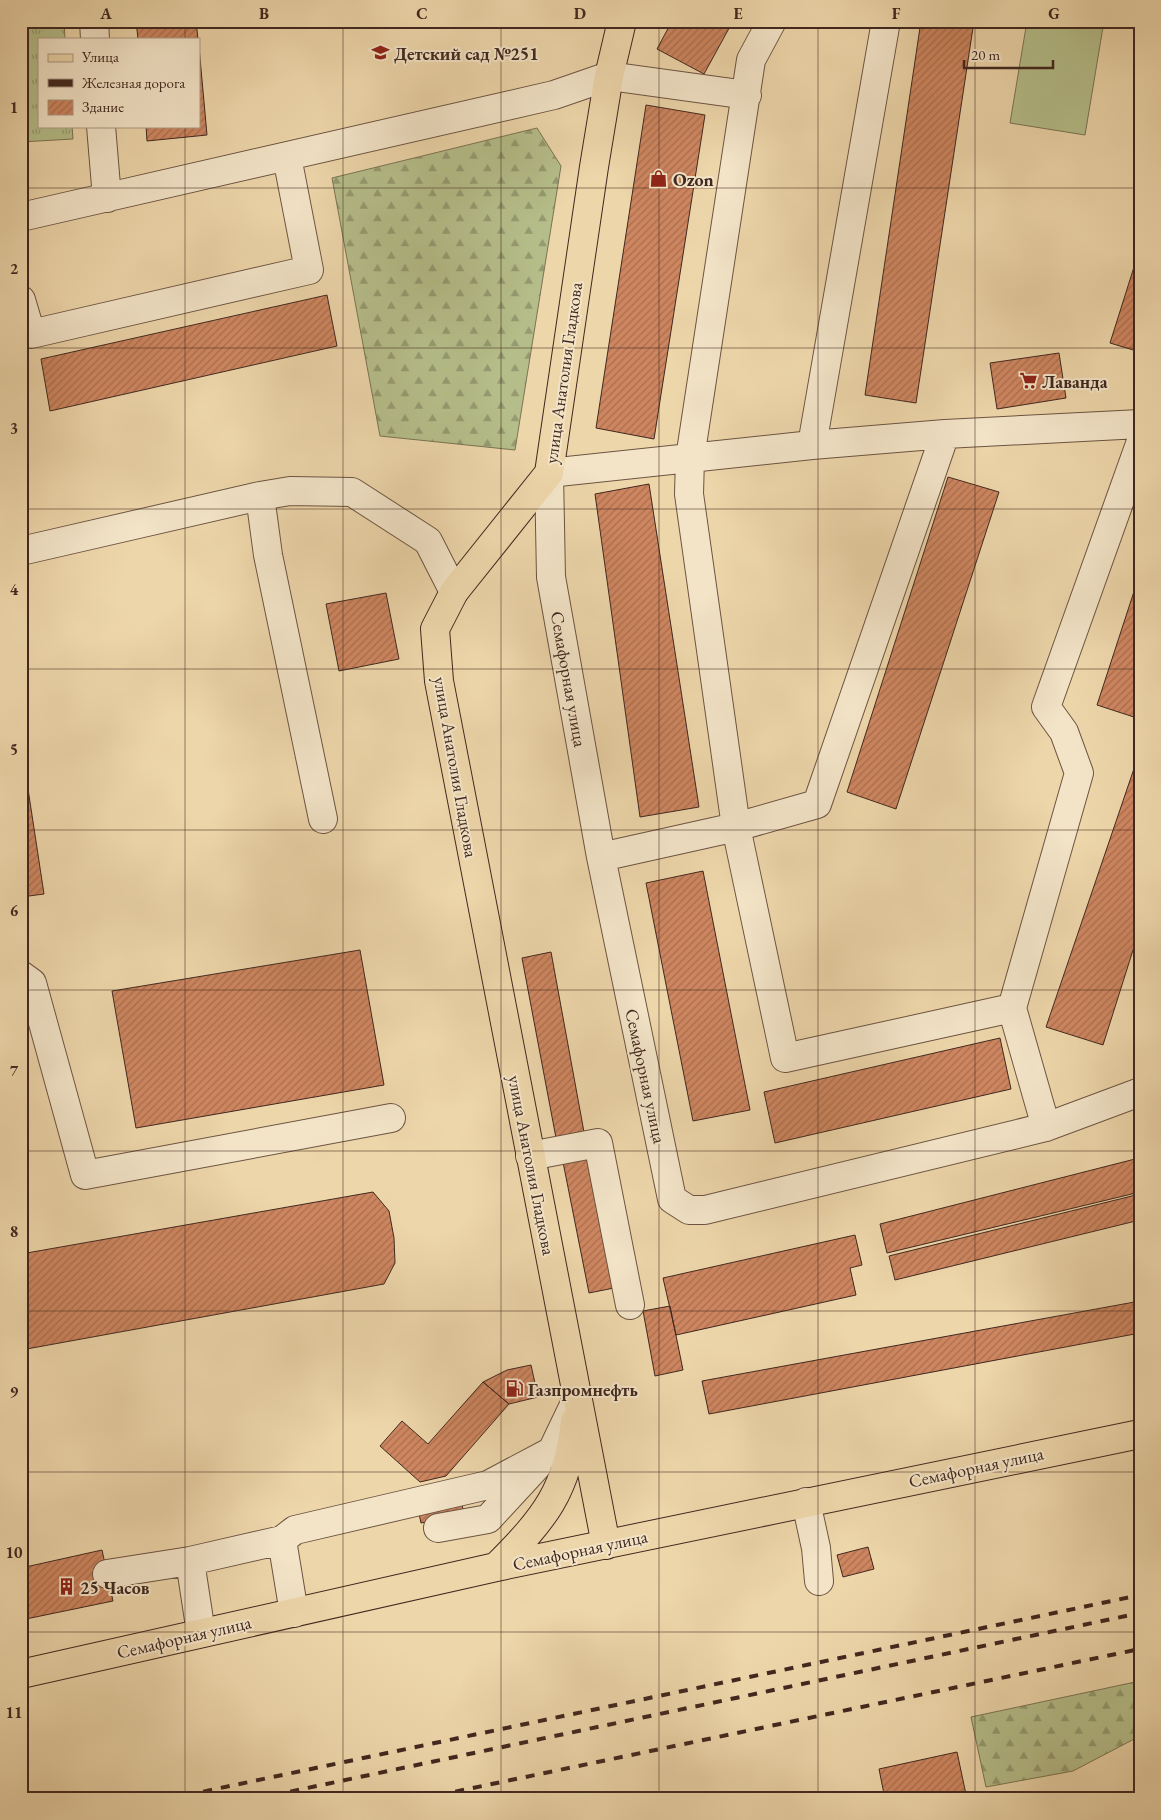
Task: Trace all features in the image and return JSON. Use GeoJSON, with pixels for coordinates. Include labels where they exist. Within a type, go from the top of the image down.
{"type":"FeatureCollection","features":[{"type":"Feature","properties":{"kind":"main road","name":"улица Анатолия Гладкова"},"geometry":{"type":"LineString","coordinates":[[606,1545],[439,681],[435,629],[454,592],[549,472],[609,76],[622,21]]}},
{"type":"Feature","properties":{"kind":"main road"},"geometry":{"type":"LineString","coordinates":[[496,1568],[532,1531],[555,1497],[572,1452],[578,1397]]}},
{"type":"Feature","properties":{"kind":"main road","name":"Семафорная улица"},"geometry":{"type":"LineString","coordinates":[[21,1674],[496,1568],[1140,1434]]}},
{"type":"Feature","properties":{"kind":"street"},"geometry":{"type":"LineString","coordinates":[[94,21],[95,38]]}},
{"type":"Feature","properties":{"kind":"street"},"geometry":{"type":"LineString","coordinates":[[772,21],[751,60],[690,458],[689,494],[736,826],[785,1058],[1012,1008]]}},
{"type":"Feature","properties":{"kind":"street"},"geometry":{"type":"LineString","coordinates":[[812,445],[886,21]]}},
{"type":"Feature","properties":{"kind":"street"},"geometry":{"type":"LineString","coordinates":[[21,217],[287,158],[554,95],[609,76],[747,95]]}},
{"type":"Feature","properties":{"kind":"street"},"geometry":{"type":"LineString","coordinates":[[102,128],[107,198]]}},
{"type":"Feature","properties":{"kind":"street"},"geometry":{"type":"LineString","coordinates":[[21,300],[26,334],[309,270],[287,158]]}},
{"type":"Feature","properties":{"kind":"street"},"geometry":{"type":"LineString","coordinates":[[549,472],[812,445],[945,434],[1140,424]]}},
{"type":"Feature","properties":{"kind":"street"},"geometry":{"type":"LineString","coordinates":[[600,857],[736,826],[817,804],[945,434]]}},
{"type":"Feature","properties":{"kind":"street"},"geometry":{"type":"LineString","coordinates":[[1046,1127],[1012,1008],[1079,773],[1064,732],[1046,707],[1140,444]]}},
{"type":"Feature","properties":{"kind":"street","name":"Семафорная улица"},"geometry":{"type":"LineString","coordinates":[[549,472],[551,577],[600,857],[672,1199],[680,1206],[689,1210],[705,1210],[1046,1127],[1140,1092]]}},
{"type":"Feature","properties":{"kind":"street"},"geometry":{"type":"LineString","coordinates":[[29,545],[290,491],[352,492],[428,541],[454,592]]}},
{"type":"Feature","properties":{"kind":"street"},"geometry":{"type":"LineString","coordinates":[[260,496],[268,556],[323,819]]}},
{"type":"Feature","properties":{"kind":"street"},"geometry":{"type":"LineString","coordinates":[[21,975],[32,983],[85,1175],[391,1118]]}},
{"type":"Feature","properties":{"kind":"street"},"geometry":{"type":"LineString","coordinates":[[530,1156],[598,1143],[630,1305]]}},
{"type":"Feature","properties":{"kind":"street"},"geometry":{"type":"LineString","coordinates":[[438,1528],[488,1520],[552,1451],[578,1397]]}},
{"type":"Feature","properties":{"kind":"street"},"geometry":{"type":"LineString","coordinates":[[107,1574],[190,1561],[282,1540],[295,1530],[488,1485],[552,1451]]}},
{"type":"Feature","properties":{"kind":"street"},"geometry":{"type":"LineString","coordinates":[[806,1502],[816,1548],[819,1580]]}},
{"type":"Feature","properties":{"kind":"street"},"geometry":{"type":"LineString","coordinates":[[282,1540],[294,1613]]}},
{"type":"Feature","properties":{"kind":"street"},"geometry":{"type":"LineString","coordinates":[[190,1561],[201,1633]]}},
{"type":"Feature","properties":{"kind":"green space"},"geometry":{"type":"Polygon","coordinates":[[[21,21],[64,21],[65,38],[38,38],[38,128],[72,128],[73,139],[21,142],[21,21]]]}},
{"type":"Feature","properties":{"kind":"green space"},"geometry":{"type":"Polygon","coordinates":[[[1027,21],[1104,21],[1085,135],[1010,123],[1027,21]]]}},
{"type":"Feature","properties":{"kind":"green space"},"geometry":{"type":"Polygon","coordinates":[[[537,128],[561,166],[515,450],[380,436],[332,178],[537,128]]]}},
{"type":"Feature","properties":{"kind":"green space"},"geometry":{"type":"Polygon","coordinates":[[[1140,1681],[1140,1736],[1073,1771],[986,1787],[971,1717],[1140,1681]]]}},
{"type":"Feature","properties":{"kind":"building"},"geometry":{"type":"Polygon","coordinates":[[[136,21],[196,21],[198,38],[138,38],[136,21]]]}},
{"type":"Feature","properties":{"kind":"building"},"geometry":{"type":"Polygon","coordinates":[[[672,21],[733,21],[704,74],[657,49],[672,21]]]}},
{"type":"Feature","properties":{"kind":"building"},"geometry":{"type":"Polygon","coordinates":[[[921,21],[974,21],[916,403],[865,395],[921,21]]]}},
{"type":"Feature","properties":{"kind":"building"},"geometry":{"type":"Polygon","coordinates":[[[200,58],[207,135],[147,141],[146,128],[200,128],[200,58]]]}},
{"type":"Feature","properties":{"kind":"building"},"geometry":{"type":"Polygon","coordinates":[[[646,105],[705,115],[654,439],[596,428],[646,105]]]}},
{"type":"Feature","properties":{"kind":"building"},"geometry":{"type":"Polygon","coordinates":[[[1140,248],[1140,352],[1110,343],[1140,248]]]}},
{"type":"Feature","properties":{"kind":"building"},"geometry":{"type":"Polygon","coordinates":[[[327,295],[337,346],[50,411],[41,359],[327,295]]]}},
{"type":"Feature","properties":{"kind":"building","name":"Лаванда"},"geometry":{"type":"Polygon","coordinates":[[[1059,353],[1066,398],[997,409],[990,363],[1059,353]]]}},
{"type":"Feature","properties":{"kind":"building"},"geometry":{"type":"Polygon","coordinates":[[[948,477],[999,492],[896,809],[847,792],[948,477]]]}},
{"type":"Feature","properties":{"kind":"building"},"geometry":{"type":"Polygon","coordinates":[[[649,484],[699,807],[640,817],[595,494],[649,484]]]}},
{"type":"Feature","properties":{"kind":"building"},"geometry":{"type":"Polygon","coordinates":[[[1140,573],[1140,719],[1097,705],[1140,573]]]}},
{"type":"Feature","properties":{"kind":"building"},"geometry":{"type":"Polygon","coordinates":[[[386,593],[399,659],[339,671],[326,604],[386,593]]]}},
{"type":"Feature","properties":{"kind":"building"},"geometry":{"type":"Polygon","coordinates":[[[1140,751],[1140,928],[1103,1045],[1046,1027],[1140,751]]]}},
{"type":"Feature","properties":{"kind":"building"},"geometry":{"type":"Polygon","coordinates":[[[21,756],[23,756],[44,894],[21,897],[21,756]]]}},
{"type":"Feature","properties":{"kind":"building"},"geometry":{"type":"Polygon","coordinates":[[[703,871],[750,1110],[693,1121],[646,883],[703,871]]]}},
{"type":"Feature","properties":{"kind":"building"},"geometry":{"type":"Polygon","coordinates":[[[360,950],[384,1085],[136,1128],[112,991],[360,950]]]}},
{"type":"Feature","properties":{"kind":"building"},"geometry":{"type":"Polygon","coordinates":[[[551,952],[584,1132],[556,1138],[522,958],[551,952]]]}},
{"type":"Feature","properties":{"kind":"building"},"geometry":{"type":"Polygon","coordinates":[[[1000,1038],[1011,1089],[775,1143],[764,1092],[1000,1038]]]}},
{"type":"Feature","properties":{"kind":"building"},"geometry":{"type":"Polygon","coordinates":[[[587,1152],[614,1288],[589,1293],[562,1157],[587,1152]]]}},
{"type":"Feature","properties":{"kind":"building"},"geometry":{"type":"Polygon","coordinates":[[[1139,1158],[1140,1192],[887,1253],[880,1224],[1139,1158]]]}},
{"type":"Feature","properties":{"kind":"building"},"geometry":{"type":"Polygon","coordinates":[[[373,1192],[389,1211],[394,1238],[395,1263],[384,1284],[21,1350],[21,1254],[373,1192]]]}},
{"type":"Feature","properties":{"kind":"building"},"geometry":{"type":"Polygon","coordinates":[[[1140,1194],[1140,1220],[895,1280],[889,1256],[1140,1194]]]}},
{"type":"Feature","properties":{"kind":"building"},"geometry":{"type":"Polygon","coordinates":[[[855,1235],[862,1265],[850,1268],[856,1295],[676,1335],[663,1278],[855,1235]]]}},
{"type":"Feature","properties":{"kind":"building"},"geometry":{"type":"Polygon","coordinates":[[[1140,1301],[1140,1333],[709,1414],[702,1381],[1140,1301]]]}},
{"type":"Feature","properties":{"kind":"building"},"geometry":{"type":"Polygon","coordinates":[[[670,1306],[683,1370],[655,1376],[643,1311],[670,1306]]]}},
{"type":"Feature","properties":{"kind":"building","name":"Газпромнефть"},"geometry":{"type":"Polygon","coordinates":[[[531,1365],[538,1397],[509,1404],[483,1382],[507,1370],[531,1365]]]}},
{"type":"Feature","properties":{"kind":"building"},"geometry":{"type":"Polygon","coordinates":[[[483,1382],[509,1404],[446,1476],[420,1482],[380,1446],[402,1421],[428,1444],[483,1382]]]}},
{"type":"Feature","properties":{"kind":"building"},"geometry":{"type":"Polygon","coordinates":[[[460,1495],[464,1514],[421,1523],[417,1504],[460,1495]]]}},
{"type":"Feature","properties":{"kind":"building"},"geometry":{"type":"Polygon","coordinates":[[[868,1547],[874,1569],[843,1577],[837,1555],[868,1547]]]}},
{"type":"Feature","properties":{"kind":"building","name":"25 Часов"},"geometry":{"type":"Polygon","coordinates":[[[102,1550],[113,1601],[21,1620],[21,1568],[102,1550]]]}},
{"type":"Feature","properties":{"kind":"building"},"geometry":{"type":"Polygon","coordinates":[[[957,1752],[967,1799],[885,1799],[879,1769],[957,1752]]]}},
{"type":"Feature","properties":{"kind":"railway"},"geometry":{"type":"LineString","coordinates":[[168,1799],[1140,1595]]}},
{"type":"Feature","properties":{"kind":"railway"},"geometry":{"type":"LineString","coordinates":[[255,1799],[1140,1613]]}},
{"type":"Feature","properties":{"kind":"railway"},"geometry":{"type":"LineString","coordinates":[[420,1799],[1140,1649]]}},
{"type":"Feature","properties":{"kind":"place","name":"Детский сад №251"},"geometry":{"type":"Point","coordinates":[380,53]}},
{"type":"Feature","properties":{"kind":"place","name":"Ozon"},"geometry":{"type":"Point","coordinates":[659,179]}},
{"type":"Feature","properties":{"kind":"place","name":"Лаванда"},"geometry":{"type":"Point","coordinates":[1028,381]}},
{"type":"Feature","properties":{"kind":"place","name":"Газпромнефть"},"geometry":{"type":"Point","coordinates":[514,1389]}},
{"type":"Feature","properties":{"kind":"place","name":"25 Часов"},"geometry":{"type":"Point","coordinates":[66,1587]}}]}
